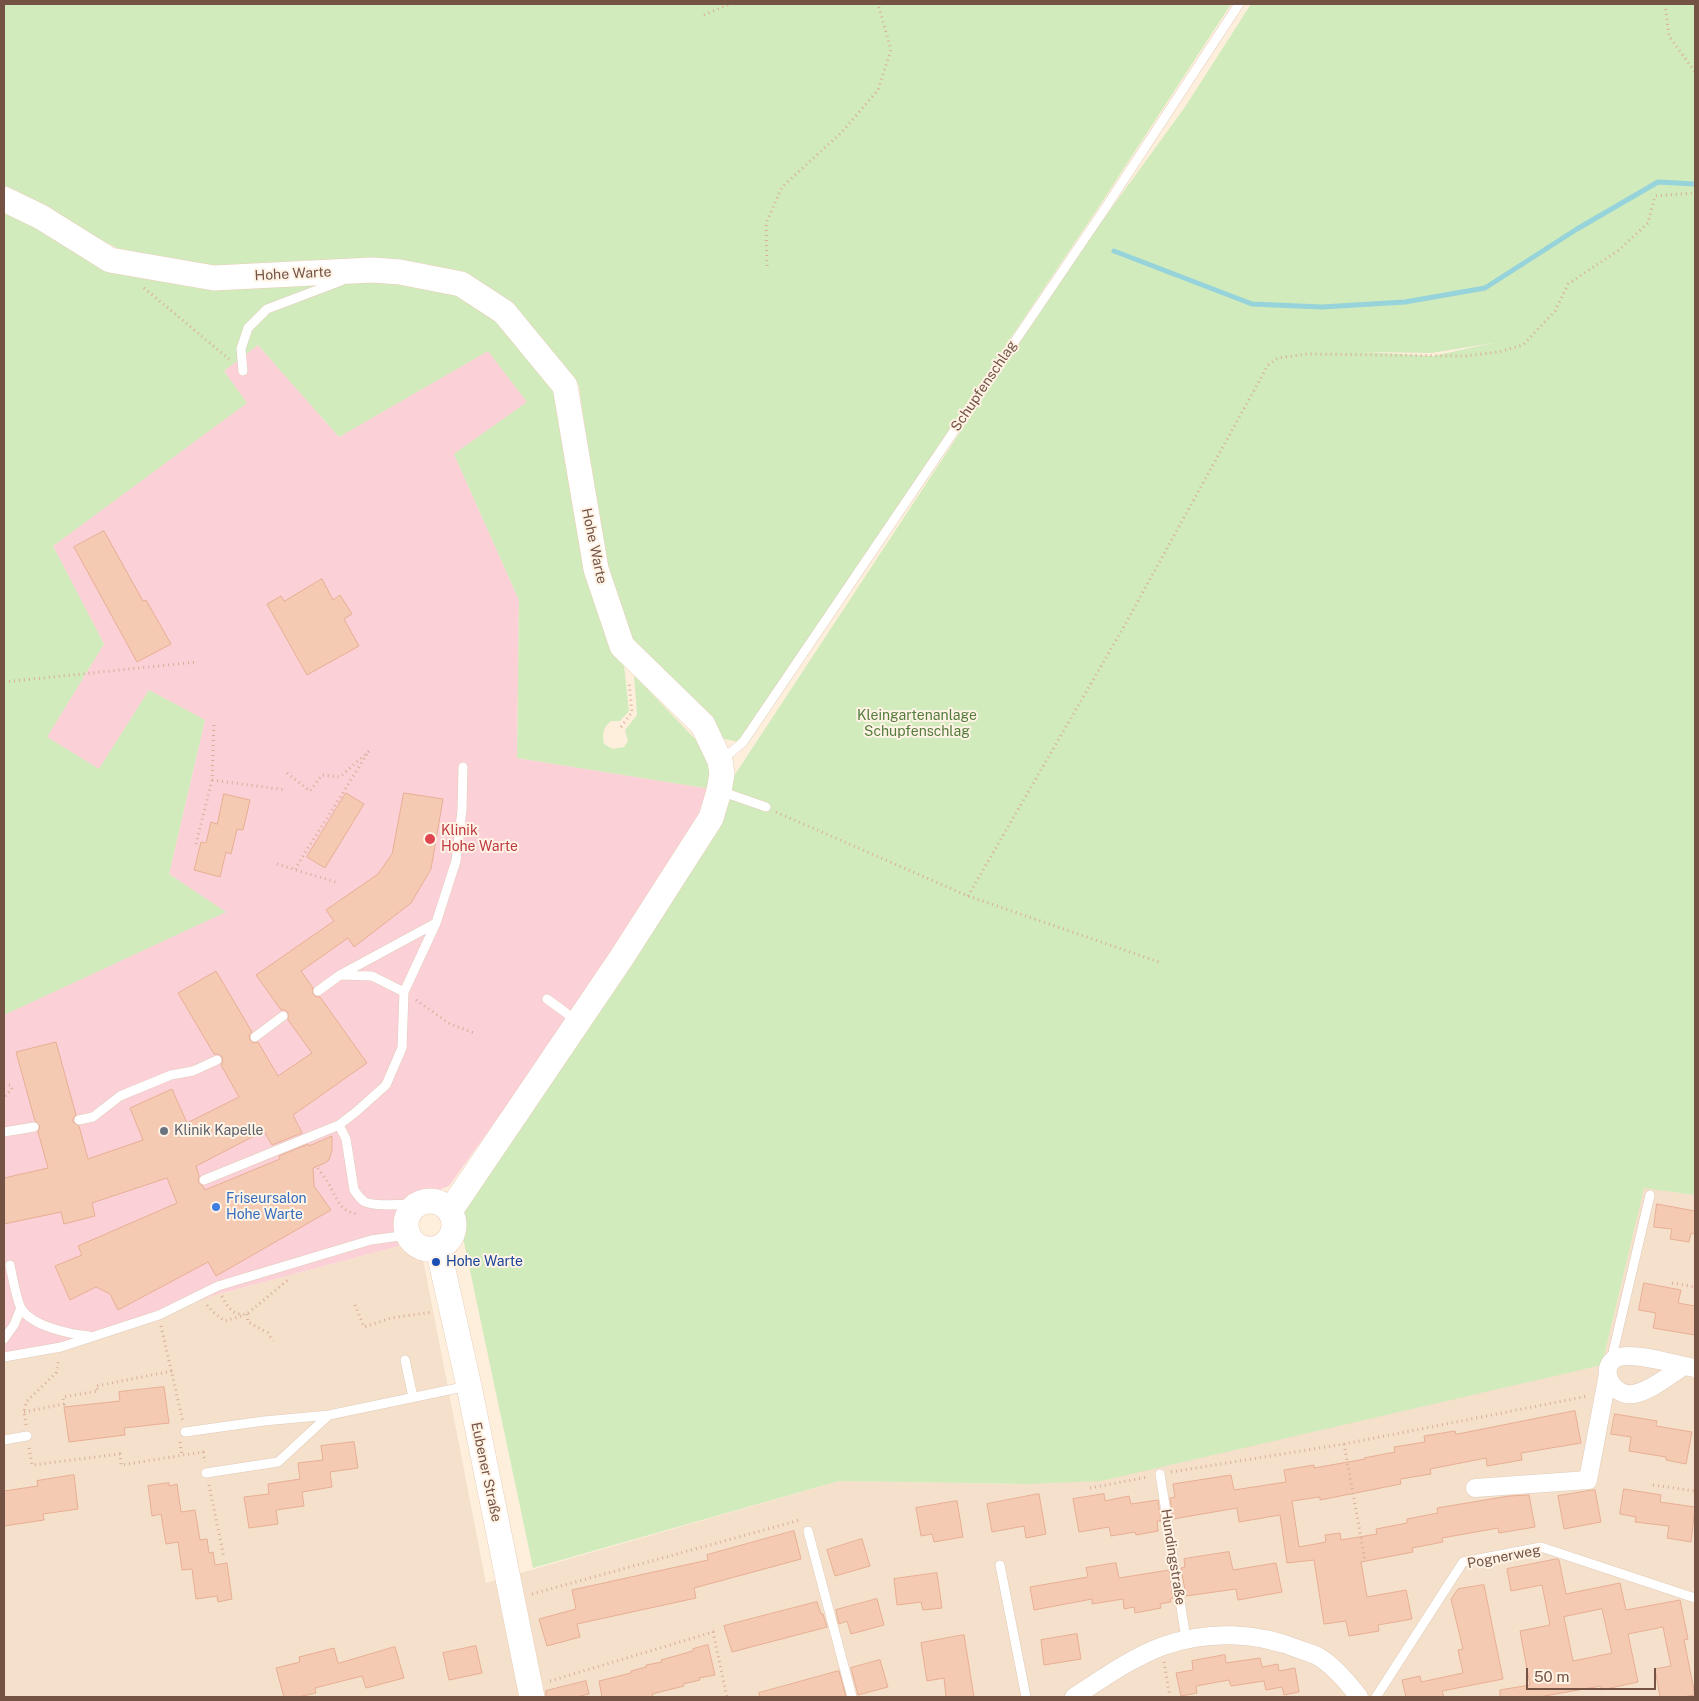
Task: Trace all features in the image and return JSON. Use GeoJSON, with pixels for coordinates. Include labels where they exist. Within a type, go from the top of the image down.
{"type":"FeatureCollection","features":[{"type":"Feature","properties":{"kind":"street","name":"Hohe Warte"},"geometry":{"type":"LineString","coordinates":[[4,199],[41,217],[110,260],[214,278],[372,270],[400,272],[460,284],[504,312],[565,386],[596,569],[622,646],[703,724],[720,761],[722,774],[711,818],[579,1022],[450,1211]]}},
{"type":"Feature","properties":{"kind":"street"},"geometry":{"type":"LineString","coordinates":[[436,1202],[442,1204],[450,1211],[454,1222],[452,1235],[447,1242],[438,1248],[421,1247],[408,1235],[406,1226],[408,1217],[413,1208],[419,1204],[436,1202]]}},
{"type":"Feature","properties":{"kind":"street","name":"Eubener Straße"},"geometry":{"type":"LineString","coordinates":[[438,1248],[532,1697]]}},
{"type":"Feature","properties":{"kind":"street"},"geometry":{"type":"LineString","coordinates":[[1475,1488],[1588,1480],[1609,1369],[1620,1357],[1632,1356],[1690,1367]]}},
{"type":"Feature","properties":{"kind":"street"},"geometry":{"type":"LineString","coordinates":[[1609,1369],[1610,1383],[1616,1390],[1626,1394],[1636,1394],[1690,1367]]}},
{"type":"Feature","properties":{"kind":"street"},"geometry":{"type":"LineString","coordinates":[[1074,1697],[1128,1663],[1162,1647],[1186,1639],[1234,1635],[1259,1637],[1282,1642],[1320,1657],[1346,1680],[1359,1697]]}},
{"type":"Feature","properties":{"kind":"lane","name":"Schupfenschlag"},"geometry":{"type":"LineString","coordinates":[[720,761],[743,742],[1098,218],[1239,4]]}},
{"type":"Feature","properties":{"kind":"lane"},"geometry":{"type":"LineString","coordinates":[[243,371],[241,349],[248,328],[267,309],[372,270]]}},
{"type":"Feature","properties":{"kind":"lane"},"geometry":{"type":"LineString","coordinates":[[204,1180],[339,1125],[386,1085],[402,1048],[404,992],[436,923],[456,860],[462,810],[463,767]]}},
{"type":"Feature","properties":{"kind":"lane"},"geometry":{"type":"LineString","coordinates":[[719,791],[766,807]]}},
{"type":"Feature","properties":{"kind":"lane"},"geometry":{"type":"LineString","coordinates":[[318,991],[340,974],[436,923]]}},
{"type":"Feature","properties":{"kind":"lane"},"geometry":{"type":"LineString","coordinates":[[340,974],[372,976],[404,992]]}},
{"type":"Feature","properties":{"kind":"lane"},"geometry":{"type":"LineString","coordinates":[[547,999],[579,1022]]}},
{"type":"Feature","properties":{"kind":"lane"},"geometry":{"type":"LineString","coordinates":[[255,1037],[283,1016]]}},
{"type":"Feature","properties":{"kind":"lane"},"geometry":{"type":"LineString","coordinates":[[79,1120],[93,1117],[120,1096],[171,1075],[193,1071],[217,1060]]}},
{"type":"Feature","properties":{"kind":"lane"},"geometry":{"type":"LineString","coordinates":[[339,1125],[346,1138],[354,1190],[359,1197],[366,1202],[383,1205],[419,1204]]}},
{"type":"Feature","properties":{"kind":"lane"},"geometry":{"type":"LineString","coordinates":[[4,1132],[34,1127]]}},
{"type":"Feature","properties":{"kind":"lane"},"geometry":{"type":"LineString","coordinates":[[1609,1369],[1650,1195]]}},
{"type":"Feature","properties":{"kind":"lane"},"geometry":{"type":"LineString","coordinates":[[4,1358],[61,1347],[159,1316],[218,1286],[371,1240],[408,1235]]}},
{"type":"Feature","properties":{"kind":"lane"},"geometry":{"type":"LineString","coordinates":[[10,1265],[21,1308],[34,1320],[69,1334],[92,1337]]}},
{"type":"Feature","properties":{"kind":"lane"},"geometry":{"type":"LineString","coordinates":[[4,1339],[14,1325],[21,1308]]}},
{"type":"Feature","properties":{"kind":"lane"},"geometry":{"type":"LineString","coordinates":[[405,1360],[413,1397]]}},
{"type":"Feature","properties":{"kind":"lane"},"geometry":{"type":"LineString","coordinates":[[185,1432],[264,1421],[329,1415],[468,1386]]}},
{"type":"Feature","properties":{"kind":"lane"},"geometry":{"type":"LineString","coordinates":[[206,1473],[278,1462],[329,1415]]}},
{"type":"Feature","properties":{"kind":"lane"},"geometry":{"type":"LineString","coordinates":[[4,1440],[27,1436]]}},
{"type":"Feature","properties":{"kind":"lane","name":"Hundingstraße"},"geometry":{"type":"LineString","coordinates":[[1160,1474],[1186,1639]]}},
{"type":"Feature","properties":{"kind":"lane"},"geometry":{"type":"LineString","coordinates":[[808,1531],[852,1697]]}},
{"type":"Feature","properties":{"kind":"lane","name":"Pognerweg"},"geometry":{"type":"LineString","coordinates":[[1376,1697],[1463,1562],[1542,1547],[1695,1598]]}},
{"type":"Feature","properties":{"kind":"lane"},"geometry":{"type":"LineString","coordinates":[[1000,1565],[1026,1697]]}},
{"type":"Feature","properties":{"kind":"path"},"geometry":{"type":"LineString","coordinates":[[704,15],[730,4]]}},
{"type":"Feature","properties":{"kind":"path"},"geometry":{"type":"LineString","coordinates":[[767,266],[766,223],[782,187],[842,132],[878,90],[891,50],[878,4]]}},
{"type":"Feature","properties":{"kind":"path"},"geometry":{"type":"LineString","coordinates":[[1665,4],[1669,36],[1695,72]]}},
{"type":"Feature","properties":{"kind":"path"},"geometry":{"type":"LineString","coordinates":[[968,896],[1122,630],[1268,365],[1278,358],[1307,354],[1465,356],[1499,352],[1523,346],[1555,311],[1568,284],[1619,250],[1648,223],[1654,196],[1695,193]]}},
{"type":"Feature","properties":{"kind":"path"},"geometry":{"type":"LineString","coordinates":[[140,285],[243,371]]}},
{"type":"Feature","properties":{"kind":"path"},"geometry":{"type":"LineString","coordinates":[[621,727],[632,712],[626,650]]}},
{"type":"Feature","properties":{"kind":"path"},"geometry":{"type":"LineString","coordinates":[[4,682],[197,662]]}},
{"type":"Feature","properties":{"kind":"path"},"geometry":{"type":"LineString","coordinates":[[196,844],[212,780],[214,722]]}},
{"type":"Feature","properties":{"kind":"path"},"geometry":{"type":"LineString","coordinates":[[287,773],[310,791],[322,775],[340,777],[369,751],[295,869]]}},
{"type":"Feature","properties":{"kind":"path"},"geometry":{"type":"LineString","coordinates":[[212,780],[286,790]]}},
{"type":"Feature","properties":{"kind":"path"},"geometry":{"type":"LineString","coordinates":[[766,807],[968,896],[1162,963]]}},
{"type":"Feature","properties":{"kind":"path"},"geometry":{"type":"LineString","coordinates":[[278,864],[338,883]]}},
{"type":"Feature","properties":{"kind":"path"},"geometry":{"type":"LineString","coordinates":[[404,992],[450,1024],[474,1034]]}},
{"type":"Feature","properties":{"kind":"path"},"geometry":{"type":"LineString","coordinates":[[4,1084],[11,1085],[12,1090],[4,1097]]}},
{"type":"Feature","properties":{"kind":"path"},"geometry":{"type":"LineString","coordinates":[[200,1294],[213,1312],[225,1321],[247,1314],[292,1277],[297,1262]]}},
{"type":"Feature","properties":{"kind":"path"},"geometry":{"type":"LineString","coordinates":[[1672,1283],[1695,1287]]}},
{"type":"Feature","properties":{"kind":"path"},"geometry":{"type":"LineString","coordinates":[[218,1286],[227,1306],[233,1313],[247,1314]]}},
{"type":"Feature","properties":{"kind":"path"},"geometry":{"type":"LineString","coordinates":[[355,1305],[364,1327],[390,1318],[434,1312]]}},
{"type":"Feature","properties":{"kind":"path"},"geometry":{"type":"LineString","coordinates":[[247,1314],[248,1322],[268,1333],[273,1341]]}},
{"type":"Feature","properties":{"kind":"path"},"geometry":{"type":"LineString","coordinates":[[159,1316],[185,1432],[178,1433],[182,1456]]}},
{"type":"Feature","properties":{"kind":"path"},"geometry":{"type":"LineString","coordinates":[[61,1347],[56,1373],[26,1402],[24,1412],[32,1465],[120,1454],[122,1465],[203,1452],[224,1558]]}},
{"type":"Feature","properties":{"kind":"path"},"geometry":{"type":"LineString","coordinates":[[24,1412],[64,1404],[63,1397],[98,1391],[96,1386],[172,1371]]}},
{"type":"Feature","properties":{"kind":"path"},"geometry":{"type":"LineString","coordinates":[[1090,1488],[1160,1474],[1344,1444],[1604,1394]]}},
{"type":"Feature","properties":{"kind":"path"},"geometry":{"type":"LineString","coordinates":[[1344,1444],[1365,1560]]}},
{"type":"Feature","properties":{"kind":"path"},"geometry":{"type":"LineString","coordinates":[[1653,1485],[1695,1491]]}},
{"type":"Feature","properties":{"kind":"path"},"geometry":{"type":"LineString","coordinates":[[531,1594],[804,1519],[808,1531]]}},
{"type":"Feature","properties":{"kind":"path"},"geometry":{"type":"LineString","coordinates":[[550,1681],[713,1632],[727,1697]]}},
{"type":"Feature","properties":{"kind":"path"},"geometry":{"type":"LineString","coordinates":[[1162,1647],[1170,1697]]}},
{"type":"Feature","properties":{"kind":"shaded area","name":"Klinik Hohe Warte"},"geometry":{"type":"Polygon","coordinates":[[[258,345],[339,437],[488,351],[528,402],[454,454],[519,600],[517,758],[711,789],[704,805],[616,952],[449,1186],[405,1204],[399,1246],[215,1295],[101,1339],[4,1358],[4,1015],[225,912],[169,874],[205,720],[149,690],[99,769],[47,737],[104,644],[53,546],[246,403],[224,371],[258,345]]]}},
{"type":"Feature","properties":{"kind":"shaded area"},"geometry":{"type":"Polygon","coordinates":[[[1644,1187],[1695,1195],[1695,1697],[4,1697],[4,1358],[101,1339],[215,1295],[399,1246],[412,1256],[423,1259],[486,1583],[839,1481],[1027,1484],[1602,1365],[1644,1187]]]}},
{"type":"Feature","properties":{"kind":"green space"},"geometry":{"type":"Polygon","coordinates":[[[4,4],[1231,4],[1100,205],[739,742],[724,739],[630,642],[604,566],[579,386],[510,307],[405,260],[308,260],[216,268],[117,248],[4,189],[4,4]]]}},
{"type":"Feature","properties":{"kind":"green space","name":"Kleingartenanlage Schupfenschlag"},"geometry":{"type":"Polygon","coordinates":[[[1251,4],[1695,4],[1695,1195],[1644,1188],[1602,1365],[1101,1481],[1027,1484],[839,1481],[533,1568],[464,1242],[452,1215],[732,779],[1070,265],[1185,107],[1251,4]],[[1493,343],[1432,353],[1364,352],[1433,356],[1493,343]]]}},
{"type":"Feature","properties":{"kind":"green space"},"geometry":{"type":"Polygon","coordinates":[[[4,209],[109,269],[397,280],[460,294],[498,321],[556,392],[624,665],[629,711],[620,721],[611,721],[606,726],[603,734],[604,744],[613,749],[624,747],[628,741],[625,730],[637,715],[634,675],[696,740],[714,764],[711,789],[517,758],[519,600],[454,454],[527,402],[488,351],[339,437],[258,345],[224,371],[247,403],[53,546],[104,644],[47,737],[99,769],[149,690],[205,720],[169,874],[226,912],[4,1015],[4,209]]]}},
{"type":"Feature","properties":{"kind":"building"},"geometry":{"type":"Polygon","coordinates":[[[104,531],[143,601],[146,600],[171,644],[137,662],[74,547],[104,531]]]}},
{"type":"Feature","properties":{"kind":"building"},"geometry":{"type":"Polygon","coordinates":[[[322,579],[333,600],[340,595],[352,614],[344,619],[359,646],[307,675],[267,604],[281,596],[284,601],[322,579]]]}},
{"type":"Feature","properties":{"kind":"building"},"geometry":{"type":"Polygon","coordinates":[[[346,793],[364,804],[325,868],[307,857],[346,793]]]}},
{"type":"Feature","properties":{"kind":"building"},"geometry":{"type":"Polygon","coordinates":[[[404,793],[443,799],[431,869],[411,903],[354,947],[348,938],[301,971],[313,988],[313,994],[316,997],[320,997],[367,1063],[293,1115],[302,1133],[272,1145],[264,1131],[196,1166],[199,1176],[198,1182],[205,1190],[280,1159],[279,1156],[332,1136],[332,1150],[329,1160],[313,1168],[314,1186],[331,1210],[216,1276],[208,1262],[118,1310],[110,1294],[96,1287],[70,1300],[55,1266],[82,1255],[78,1246],[177,1203],[167,1178],[92,1203],[95,1216],[64,1224],[61,1212],[4,1224],[4,1178],[48,1168],[38,1132],[40,1126],[35,1121],[16,1052],[56,1042],[76,1115],[73,1118],[73,1122],[79,1126],[88,1159],[143,1140],[130,1108],[172,1089],[187,1123],[239,1097],[221,1065],[222,1057],[214,1054],[178,993],[216,971],[252,1032],[249,1035],[250,1040],[253,1043],[258,1042],[278,1076],[312,1053],[288,1020],[288,1013],[285,1010],[281,1010],[256,975],[334,921],[326,910],[378,874],[392,854],[404,793]]]}},
{"type":"Feature","properties":{"kind":"building"},"geometry":{"type":"Polygon","coordinates":[[[224,794],[250,800],[243,830],[237,829],[231,854],[226,852],[220,877],[194,870],[201,842],[206,843],[211,822],[217,824],[224,794]]]}},
{"type":"Feature","properties":{"kind":"building"},"geometry":{"type":"Polygon","coordinates":[[[1657,1204],[1695,1211],[1695,1234],[1691,1233],[1689,1242],[1670,1239],[1672,1229],[1654,1227],[1657,1204]]]}},
{"type":"Feature","properties":{"kind":"building"},"geometry":{"type":"Polygon","coordinates":[[[1644,1283],[1681,1290],[1678,1303],[1695,1306],[1695,1335],[1653,1328],[1656,1313],[1639,1310],[1644,1283]]]}},
{"type":"Feature","properties":{"kind":"building"},"geometry":{"type":"Polygon","coordinates":[[[164,1387],[169,1423],[124,1428],[125,1435],[69,1442],[64,1407],[120,1401],[119,1392],[164,1387]]]}},
{"type":"Feature","properties":{"kind":"building"},"geometry":{"type":"Polygon","coordinates":[[[1575,1411],[1581,1443],[1521,1453],[1522,1460],[1487,1466],[1486,1458],[1430,1469],[1431,1474],[1400,1479],[1401,1484],[1320,1500],[1320,1497],[1292,1501],[1299,1547],[1326,1542],[1325,1535],[1340,1533],[1341,1540],[1377,1534],[1376,1529],[1407,1523],[1407,1519],[1438,1513],[1437,1508],[1509,1496],[1529,1495],[1535,1527],[1499,1533],[1498,1528],[1442,1538],[1443,1542],[1412,1548],[1413,1552],[1361,1562],[1367,1597],[1406,1590],[1412,1619],[1378,1625],[1379,1631],[1349,1636],[1346,1621],[1324,1624],[1314,1560],[1287,1563],[1280,1515],[1239,1522],[1237,1508],[1173,1519],[1170,1498],[1175,1497],[1173,1484],[1231,1475],[1234,1490],[1286,1482],[1284,1470],[1314,1465],[1314,1468],[1395,1452],[1394,1447],[1425,1442],[1424,1436],[1455,1431],[1456,1434],[1575,1411]]]}},
{"type":"Feature","properties":{"kind":"building"},"geometry":{"type":"Polygon","coordinates":[[[1615,1414],[1657,1421],[1656,1426],[1692,1432],[1686,1464],[1666,1460],[1666,1457],[1629,1451],[1631,1437],[1611,1434],[1615,1414]]]}},
{"type":"Feature","properties":{"kind":"building"},"geometry":{"type":"Polygon","coordinates":[[[354,1442],[358,1468],[330,1472],[332,1487],[302,1492],[304,1506],[276,1510],[278,1524],[249,1528],[244,1497],[269,1494],[268,1484],[300,1479],[298,1463],[323,1460],[321,1446],[354,1442]]]}},
{"type":"Feature","properties":{"kind":"building"},"geometry":{"type":"Polygon","coordinates":[[[74,1475],[78,1509],[43,1514],[44,1520],[4,1526],[4,1491],[38,1486],[37,1481],[74,1475]]]}},
{"type":"Feature","properties":{"kind":"building"},"geometry":{"type":"Polygon","coordinates":[[[169,1483],[169,1486],[177,1484],[181,1512],[195,1510],[200,1540],[207,1539],[209,1553],[213,1552],[215,1565],[227,1563],[232,1599],[218,1602],[217,1596],[196,1599],[192,1569],[182,1570],[178,1542],[166,1544],[161,1514],[152,1516],[148,1486],[169,1483]]]}},
{"type":"Feature","properties":{"kind":"building"},"geometry":{"type":"Polygon","coordinates":[[[1624,1489],[1661,1495],[1660,1502],[1695,1507],[1691,1542],[1667,1538],[1669,1526],[1635,1522],[1636,1517],[1620,1514],[1624,1489]]]}},
{"type":"Feature","properties":{"kind":"building"},"geometry":{"type":"Polygon","coordinates":[[[1595,1490],[1601,1522],[1564,1529],[1558,1496],[1595,1490]]]}},
{"type":"Feature","properties":{"kind":"building"},"geometry":{"type":"Polygon","coordinates":[[[1039,1494],[1046,1534],[1026,1538],[1024,1526],[992,1532],[987,1504],[1039,1494]]]}},
{"type":"Feature","properties":{"kind":"building"},"geometry":{"type":"Polygon","coordinates":[[[1104,1494],[1105,1501],[1129,1496],[1131,1504],[1158,1500],[1161,1521],[1157,1521],[1158,1531],[1136,1535],[1135,1532],[1111,1536],[1109,1527],[1079,1532],[1073,1499],[1104,1494]]]}},
{"type":"Feature","properties":{"kind":"building"},"geometry":{"type":"Polygon","coordinates":[[[957,1501],[963,1537],[934,1542],[932,1534],[921,1536],[916,1508],[957,1501]]]}},
{"type":"Feature","properties":{"kind":"building"},"geometry":{"type":"Polygon","coordinates":[[[794,1531],[801,1559],[694,1588],[696,1598],[577,1624],[580,1637],[547,1646],[539,1619],[576,1609],[572,1590],[708,1560],[707,1555],[794,1531]]]}},
{"type":"Feature","properties":{"kind":"building"},"geometry":{"type":"Polygon","coordinates":[[[862,1539],[870,1566],[835,1576],[827,1550],[862,1539]]]}},
{"type":"Feature","properties":{"kind":"building"},"geometry":{"type":"Polygon","coordinates":[[[1229,1552],[1233,1570],[1276,1563],[1282,1592],[1238,1600],[1236,1589],[1186,1596],[1181,1568],[1185,1567],[1184,1559],[1229,1552]]]}},
{"type":"Feature","properties":{"kind":"building"},"geometry":{"type":"Polygon","coordinates":[[[1557,1559],[1559,1560],[1566,1594],[1620,1583],[1626,1610],[1680,1600],[1688,1639],[1684,1640],[1695,1695],[1660,1697],[1655,1669],[1671,1666],[1663,1627],[1628,1634],[1638,1682],[1601,1690],[1601,1686],[1539,1697],[1500,1697],[1500,1690],[1530,1685],[1520,1631],[1550,1625],[1542,1585],[1511,1591],[1507,1569],[1557,1559]],[[1602,1609],[1564,1617],[1573,1661],[1612,1653],[1602,1609]]]}},
{"type":"Feature","properties":{"kind":"building"},"geometry":{"type":"Polygon","coordinates":[[[1116,1563],[1119,1578],[1169,1570],[1173,1598],[1170,1599],[1171,1602],[1160,1604],[1161,1608],[1135,1613],[1134,1607],[1124,1609],[1123,1599],[1092,1604],[1092,1599],[1034,1610],[1030,1587],[1088,1577],[1086,1568],[1116,1563]]]}},
{"type":"Feature","properties":{"kind":"building"},"geometry":{"type":"Polygon","coordinates":[[[937,1573],[942,1608],[923,1610],[921,1602],[897,1605],[894,1579],[937,1573]]]}},
{"type":"Feature","properties":{"kind":"building"},"geometry":{"type":"Polygon","coordinates":[[[1484,1585],[1503,1679],[1442,1691],[1444,1697],[1406,1697],[1402,1680],[1420,1676],[1421,1682],[1463,1673],[1458,1650],[1463,1649],[1451,1599],[1458,1589],[1484,1585]]]}},
{"type":"Feature","properties":{"kind":"building"},"geometry":{"type":"Polygon","coordinates":[[[877,1599],[884,1625],[851,1634],[847,1621],[839,1624],[836,1610],[877,1599]]]}},
{"type":"Feature","properties":{"kind":"building"},"geometry":{"type":"Polygon","coordinates":[[[817,1602],[827,1627],[732,1652],[724,1626],[817,1602]]]}},
{"type":"Feature","properties":{"kind":"building"},"geometry":{"type":"Polygon","coordinates":[[[1077,1634],[1081,1659],[1044,1665],[1041,1640],[1077,1634]]]}},
{"type":"Feature","properties":{"kind":"building"},"geometry":{"type":"Polygon","coordinates":[[[964,1635],[974,1697],[946,1697],[944,1678],[927,1681],[921,1643],[964,1635]]]}},
{"type":"Feature","properties":{"kind":"building"},"geometry":{"type":"Polygon","coordinates":[[[708,1645],[715,1675],[699,1678],[700,1680],[683,1684],[684,1686],[652,1694],[653,1697],[602,1697],[599,1681],[631,1673],[631,1671],[646,1667],[646,1665],[662,1662],[661,1660],[708,1645]]]}},
{"type":"Feature","properties":{"kind":"building"},"geometry":{"type":"Polygon","coordinates":[[[476,1646],[482,1673],[449,1680],[443,1653],[476,1646]]]}},
{"type":"Feature","properties":{"kind":"building"},"geometry":{"type":"Polygon","coordinates":[[[395,1647],[404,1678],[366,1688],[362,1676],[315,1688],[316,1693],[298,1697],[284,1697],[276,1668],[300,1662],[299,1657],[334,1648],[338,1663],[395,1647]]]}},
{"type":"Feature","properties":{"kind":"building"},"geometry":{"type":"Polygon","coordinates":[[[1225,1655],[1226,1663],[1260,1658],[1262,1667],[1278,1664],[1279,1671],[1295,1668],[1299,1692],[1284,1695],[1282,1687],[1266,1690],[1264,1681],[1231,1686],[1229,1680],[1196,1686],[1197,1693],[1181,1696],[1176,1673],[1193,1670],[1192,1661],[1225,1655]]]}},
{"type":"Feature","properties":{"kind":"building"},"geometry":{"type":"Polygon","coordinates":[[[880,1660],[888,1687],[858,1695],[851,1668],[880,1660]]]}},
{"type":"Feature","properties":{"kind":"building"},"geometry":{"type":"Polygon","coordinates":[[[839,1671],[846,1697],[760,1697],[759,1693],[839,1671]]]}},
{"type":"Feature","properties":{"kind":"building"},"geometry":{"type":"Polygon","coordinates":[[[586,1681],[589,1694],[576,1697],[546,1697],[546,1691],[586,1681]]]}},
{"type":"Feature","properties":{"kind":"waterway"},"geometry":{"type":"LineString","coordinates":[[1114,251],[1252,304],[1322,307],[1405,302],[1485,288],[1577,229],[1658,182],[1695,184]]}},
{"type":"Feature","properties":{"kind":"place","name":"Klinik Hohe Warte"},"geometry":{"type":"Point","coordinates":[430,839]}},
{"type":"Feature","properties":{"kind":"place","name":"Klinik Kapelle"},"geometry":{"type":"Point","coordinates":[164,1131]}},
{"type":"Feature","properties":{"kind":"place","name":"Friseursalon Hohe Warte"},"geometry":{"type":"Point","coordinates":[216,1207]}},
{"type":"Feature","properties":{"kind":"place","name":"Hohe Warte"},"geometry":{"type":"Point","coordinates":[436,1262]}}]}
